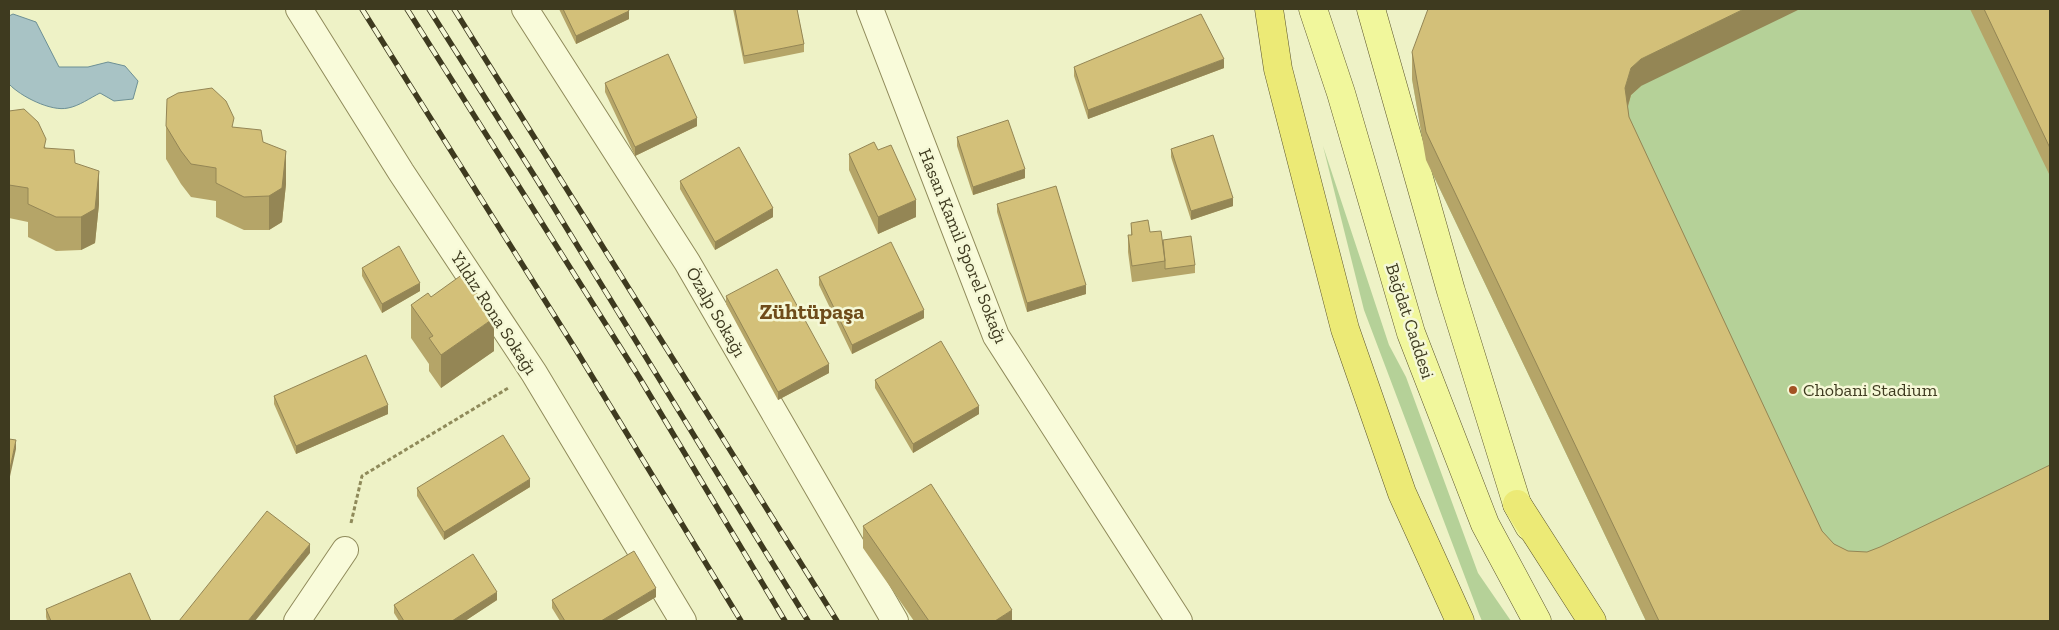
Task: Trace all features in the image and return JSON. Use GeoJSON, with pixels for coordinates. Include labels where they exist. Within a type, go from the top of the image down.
{"type":"FeatureCollection","features":[{"type":"Feature","properties":{"kind":"highway"},"geometry":{"type":"LineString","coordinates":[[1269,9],[1278,69],[1345,329],[1402,493],[1460,621]]}},
{"type":"Feature","properties":{"kind":"highway"},"geometry":{"type":"LineString","coordinates":[[1517,504],[1592,621]]}},
{"type":"Feature","properties":{"kind":"main road","name":"Bağdat Caddesi"},"geometry":{"type":"LineString","coordinates":[[1313,9],[1341,93],[1410,333],[1485,524],[1536,621]]}},
{"type":"Feature","properties":{"kind":"main road"},"geometry":{"type":"LineString","coordinates":[[1371,9],[1451,291],[1517,504],[1582,621]]}},
{"type":"Feature","properties":{"kind":"street","name":"Yıldız Rona Sokağı"},"geometry":{"type":"LineString","coordinates":[[299,9],[406,180],[534,373],[683,621]]}},
{"type":"Feature","properties":{"kind":"street","name":"Özalp Sokağı"},"geometry":{"type":"LineString","coordinates":[[525,9],[687,262],[895,621]]}},
{"type":"Feature","properties":{"kind":"street","name":"Hasan Kamil Sporel Sokağı"},"geometry":{"type":"LineString","coordinates":[[870,9],[996,336],[1179,621]]}},
{"type":"Feature","properties":{"kind":"street"},"geometry":{"type":"LineString","coordinates":[[298,621],[344,550]]}},
{"type":"Feature","properties":{"kind":"path"},"geometry":{"type":"LineString","coordinates":[[344,550],[362,476],[534,373]]}},
{"type":"Feature","properties":{"kind":"green space","name":"Chobani Stadium"},"geometry":{"type":"Polygon","coordinates":[[[1438,9],[2050,9],[2050,621],[1646,621],[1426,160],[1412,79],[1438,9]]]}},
{"type":"Feature","properties":{"kind":"green space"},"geometry":{"type":"Polygon","coordinates":[[[1323,146],[1389,345],[1406,377],[1478,573],[1511,621],[1482,621],[1479,614],[1364,310],[1323,146]]]}},
{"type":"Feature","properties":{"kind":"water"},"geometry":{"type":"Polygon","coordinates":[[[13,14],[36,22],[59,67],[88,67],[108,62],[125,66],[138,81],[133,99],[114,101],[100,93],[76,106],[61,109],[36,102],[14,89],[9,84],[9,16],[13,14]]]}},
{"type":"Feature","properties":{"kind":"building"},"geometry":{"type":"Polygon","coordinates":[[[563,9],[628,9],[629,11],[576,36],[563,9]]]}},
{"type":"Feature","properties":{"kind":"building"},"geometry":{"type":"Polygon","coordinates":[[[735,9],[797,9],[804,44],[744,56],[735,9]]]}},
{"type":"Feature","properties":{"kind":"building"},"geometry":{"type":"Polygon","coordinates":[[[1428,9],[1744,9],[1641,59],[1631,68],[1625,88],[1629,117],[1822,531],[1834,544],[1848,551],[1867,552],[2050,465],[2050,621],[1659,621],[1426,132],[1412,52],[1428,9]]]}},
{"type":"Feature","properties":{"kind":"building"},"geometry":{"type":"Polygon","coordinates":[[[1984,9],[2050,9],[2050,148],[1984,9]]]}},
{"type":"Feature","properties":{"kind":"building"},"geometry":{"type":"Polygon","coordinates":[[[1201,14],[1224,59],[1088,110],[1074,67],[1201,14]]]}},
{"type":"Feature","properties":{"kind":"building"},"geometry":{"type":"Polygon","coordinates":[[[668,54],[697,118],[635,147],[605,83],[668,54]]]}},
{"type":"Feature","properties":{"kind":"building"},"geometry":{"type":"Polygon","coordinates":[[[212,88],[226,101],[234,118],[232,127],[261,130],[263,142],[286,151],[282,188],[269,196],[244,197],[216,183],[216,168],[191,164],[166,126],[167,99],[178,93],[212,88]]]}},
{"type":"Feature","properties":{"kind":"building"},"geometry":{"type":"Polygon","coordinates":[[[24,109],[38,122],[46,139],[44,148],[74,150],[75,163],[99,171],[95,209],[81,217],[56,217],[28,204],[28,188],[9,185],[9,111],[24,109]]]}},
{"type":"Feature","properties":{"kind":"building"},"geometry":{"type":"Polygon","coordinates":[[[1008,120],[1025,169],[973,187],[957,137],[1008,120]]]}},
{"type":"Feature","properties":{"kind":"building"},"geometry":{"type":"Polygon","coordinates":[[[1213,135],[1233,198],[1191,211],[1171,149],[1213,135]]]}},
{"type":"Feature","properties":{"kind":"building"},"geometry":{"type":"Polygon","coordinates":[[[874,142],[878,150],[891,145],[916,200],[878,217],[849,154],[874,142]]]}},
{"type":"Feature","properties":{"kind":"building"},"geometry":{"type":"Polygon","coordinates":[[[739,147],[773,208],[715,242],[680,181],[739,147]]]}},
{"type":"Feature","properties":{"kind":"building"},"geometry":{"type":"Polygon","coordinates":[[[1056,186],[1086,285],[1027,303],[997,204],[1056,186]]]}},
{"type":"Feature","properties":{"kind":"building"},"geometry":{"type":"Polygon","coordinates":[[[1148,220],[1150,232],[1161,231],[1165,261],[1132,266],[1128,235],[1132,235],[1131,223],[1148,220]]]}},
{"type":"Feature","properties":{"kind":"building"},"geometry":{"type":"Polygon","coordinates":[[[1191,236],[1195,265],[1165,269],[1163,240],[1191,236]]]}},
{"type":"Feature","properties":{"kind":"building"},"geometry":{"type":"Polygon","coordinates":[[[891,242],[924,310],[852,345],[819,277],[891,242]]]}},
{"type":"Feature","properties":{"kind":"building"},"geometry":{"type":"Polygon","coordinates":[[[399,246],[420,283],[382,304],[362,268],[399,246]]]}},
{"type":"Feature","properties":{"kind":"building"},"geometry":{"type":"Polygon","coordinates":[[[777,269],[829,364],[778,392],[726,296],[777,269]]]}},
{"type":"Feature","properties":{"kind":"building"},"geometry":{"type":"Polygon","coordinates":[[[463,274],[494,318],[441,355],[429,338],[433,336],[411,305],[428,293],[431,297],[463,274]]]}},
{"type":"Feature","properties":{"kind":"building"},"geometry":{"type":"Polygon","coordinates":[[[941,341],[979,406],[913,444],[875,380],[941,341]]]}},
{"type":"Feature","properties":{"kind":"building"},"geometry":{"type":"Polygon","coordinates":[[[366,355],[388,405],[296,446],[274,396],[366,355]]]}},
{"type":"Feature","properties":{"kind":"building"},"geometry":{"type":"Polygon","coordinates":[[[503,435],[530,479],[444,532],[417,488],[503,435]]]}},
{"type":"Feature","properties":{"kind":"building"},"geometry":{"type":"Polygon","coordinates":[[[9,439],[16,440],[9,473],[9,439]]]}},
{"type":"Feature","properties":{"kind":"building"},"geometry":{"type":"Polygon","coordinates":[[[931,484],[1012,610],[995,621],[929,621],[863,526],[931,484]]]}},
{"type":"Feature","properties":{"kind":"building"},"geometry":{"type":"Polygon","coordinates":[[[267,511],[310,544],[248,621],[179,621],[267,511]]]}},
{"type":"Feature","properties":{"kind":"building"},"geometry":{"type":"Polygon","coordinates":[[[634,551],[656,588],[601,621],[565,621],[552,600],[634,551]]]}},
{"type":"Feature","properties":{"kind":"building"},"geometry":{"type":"Polygon","coordinates":[[[473,554],[497,592],[452,621],[404,621],[394,605],[473,554]]]}},
{"type":"Feature","properties":{"kind":"building"},"geometry":{"type":"Polygon","coordinates":[[[130,573],[151,621],[51,621],[46,609],[130,573]]]}},
{"type":"Feature","properties":{"kind":"railway"},"geometry":{"type":"LineString","coordinates":[[362,9],[576,350],[741,621]]}},
{"type":"Feature","properties":{"kind":"railway"},"geometry":{"type":"LineString","coordinates":[[407,9],[639,377],[785,621]]}},
{"type":"Feature","properties":{"kind":"railway"},"geometry":{"type":"LineString","coordinates":[[429,9],[537,180],[808,621]]}},
{"type":"Feature","properties":{"kind":"railway"},"geometry":{"type":"LineString","coordinates":[[454,9],[837,621]]}},
{"type":"Feature","properties":{"kind":"place","name":"Chobani Stadium"},"geometry":{"type":"Point","coordinates":[1793,390]}},
{"type":"Feature","properties":{"kind":"district","name":"Zühtüpaşa"},"geometry":{"type":"Point","coordinates":[812,311]}}]}
